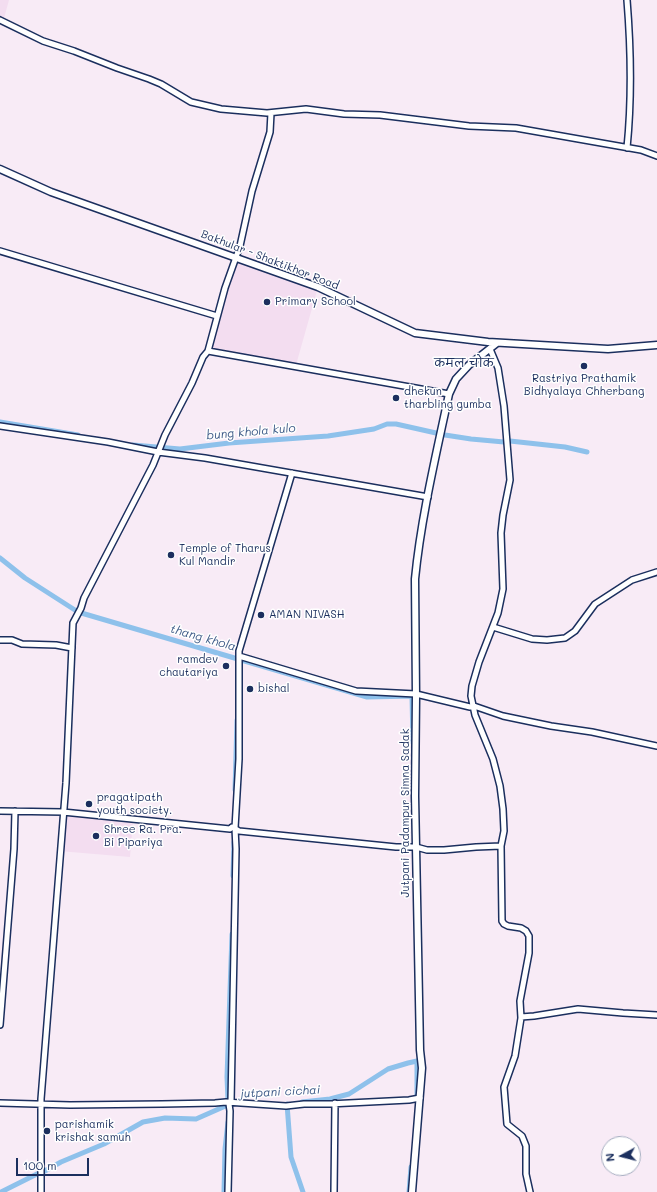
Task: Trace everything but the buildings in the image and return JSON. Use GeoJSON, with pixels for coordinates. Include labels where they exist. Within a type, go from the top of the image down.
{"type":"FeatureCollection","features":[{"type":"Feature","properties":{"kind":"street"},"geometry":{"type":"LineString","coordinates":[[627,0],[631,63],[630,119],[627,148]]}},
{"type":"Feature","properties":{"kind":"street"},"geometry":{"type":"LineString","coordinates":[[0,20],[43,41],[149,78],[191,102],[221,109],[271,113],[306,109],[344,114],[380,115],[469,126],[516,128],[641,150],[657,156]]}},
{"type":"Feature","properties":{"kind":"street"},"geometry":{"type":"LineString","coordinates":[[41,1192],[41,1103],[66,783],[73,624],[84,598],[192,383],[203,357],[208,351],[216,316],[236,257],[252,191],[270,132],[271,113]]}},
{"type":"Feature","properties":{"kind":"street","name":"Bakhular - Shaktikhor Road"},"geometry":{"type":"LineString","coordinates":[[0,169],[51,192],[318,287],[415,333],[497,343],[608,349],[657,345]]}},
{"type":"Feature","properties":{"kind":"street"},"geometry":{"type":"LineString","coordinates":[[0,251],[216,316]]}},
{"type":"Feature","properties":{"kind":"street","name":"Jutpani Padampur Simna Sadak"},"geometry":{"type":"LineString","coordinates":[[412,1192],[422,1068],[413,847],[416,694],[415,579],[428,497],[449,394],[456,379],[497,343]]}},
{"type":"Feature","properties":{"kind":"street"},"geometry":{"type":"LineString","coordinates":[[490,349],[498,368],[504,406],[510,480],[501,533],[503,589],[493,627],[479,662],[472,686],[471,696],[475,715],[493,759],[500,786],[504,831],[502,846],[502,921],[508,926],[521,928],[526,931],[529,936],[529,954],[520,1001],[521,1017],[516,1056],[504,1087],[507,1124],[522,1136],[526,1146],[526,1174],[530,1192]]}},
{"type":"Feature","properties":{"kind":"street"},"geometry":{"type":"LineString","coordinates":[[208,351],[449,394]]}},
{"type":"Feature","properties":{"kind":"street"},"geometry":{"type":"LineString","coordinates":[[0,426],[205,458],[428,497]]}},
{"type":"Feature","properties":{"kind":"street"},"geometry":{"type":"LineString","coordinates":[[228,1192],[236,849],[234,828],[239,759],[239,656],[241,641],[292,473]]}},
{"type":"Feature","properties":{"kind":"street"},"geometry":{"type":"LineString","coordinates":[[493,627],[532,639],[548,640],[565,638],[576,631],[595,604],[632,580],[657,572]]}},
{"type":"Feature","properties":{"kind":"street"},"geometry":{"type":"LineString","coordinates":[[0,640],[12,640],[22,644],[56,645],[72,648]]}},
{"type":"Feature","properties":{"kind":"street"},"geometry":{"type":"LineString","coordinates":[[239,656],[356,691],[416,694],[463,705],[474,706],[503,716],[551,726],[592,732],[657,746]]}},
{"type":"Feature","properties":{"kind":"street"},"geometry":{"type":"LineString","coordinates":[[0,811],[63,812],[191,826],[234,828],[239,831],[396,847],[413,847],[427,850],[444,850],[476,846],[502,846]]}},
{"type":"Feature","properties":{"kind":"street"},"geometry":{"type":"LineString","coordinates":[[0,1025],[14,849],[15,811]]}},
{"type":"Feature","properties":{"kind":"street"},"geometry":{"type":"LineString","coordinates":[[521,1017],[578,1009],[657,1014]]}},
{"type":"Feature","properties":{"kind":"street"},"geometry":{"type":"LineString","coordinates":[[0,1103],[70,1105],[229,1102],[286,1106],[301,1104],[409,1100],[420,1098]]}},
{"type":"Feature","properties":{"kind":"street"},"geometry":{"type":"LineString","coordinates":[[334,1192],[335,1103]]}},
{"type":"Feature","properties":{"kind":"shaded area"},"geometry":{"type":"Polygon","coordinates":[[[0,0],[9,0],[3,22],[0,20],[0,0]]]}},
{"type":"Feature","properties":{"kind":"shaded area","name":"Primary School"},"geometry":{"type":"Polygon","coordinates":[[[237,257],[318,287],[296,365],[208,351],[237,257]]]}},
{"type":"Feature","properties":{"kind":"shaded area","name":"Shree Ra. Pra. Bi Pipariya"},"geometry":{"type":"Polygon","coordinates":[[[63,812],[133,822],[130,857],[59,851],[63,812]]]}},
{"type":"Feature","properties":{"kind":"waterway","name":"bung khola kulo"},"geometry":{"type":"LineString","coordinates":[[0,422],[78,435]]}},
{"type":"Feature","properties":{"kind":"waterway","name":"bung khola kulo"},"geometry":{"type":"LineString","coordinates":[[133,445],[180,449],[229,443],[328,436],[374,429],[387,424],[396,424],[445,435],[504,442]]}},
{"type":"Feature","properties":{"kind":"waterway","name":"bung khola kulo"},"geometry":{"type":"LineString","coordinates":[[510,441],[565,447],[587,452]]}},
{"type":"Feature","properties":{"kind":"waterway","name":"thang khola"},"geometry":{"type":"LineString","coordinates":[[0,558],[25,578],[78,612],[367,697],[414,696]]}},
{"type":"Feature","properties":{"kind":"waterway"},"geometry":{"type":"LineString","coordinates":[[412,696],[413,743]]}},
{"type":"Feature","properties":{"kind":"waterway"},"geometry":{"type":"LineString","coordinates":[[235,790],[237,720]]}},
{"type":"Feature","properties":{"kind":"waterway"},"geometry":{"type":"LineString","coordinates":[[233,876],[234,842]]}},
{"type":"Feature","properties":{"kind":"waterway"},"geometry":{"type":"LineString","coordinates":[[229,1106],[227,1077],[232,934]]}},
{"type":"Feature","properties":{"kind":"waterway","name":"jutpani cichai"},"geometry":{"type":"LineString","coordinates":[[302,1102],[330,1099],[349,1094],[388,1069],[417,1061],[417,1097]]}},
{"type":"Feature","properties":{"kind":"waterway","name":"jutpani cichai"},"geometry":{"type":"LineString","coordinates":[[43,1172],[61,1162],[104,1144],[143,1122],[165,1118],[196,1119],[230,1104]]}},
{"type":"Feature","properties":{"kind":"waterway"},"geometry":{"type":"LineString","coordinates":[[287,1104],[291,1157],[303,1192]]}},
{"type":"Feature","properties":{"kind":"waterway"},"geometry":{"type":"LineString","coordinates":[[224,1192],[225,1149],[228,1122]]}},
{"type":"Feature","properties":{"kind":"waterway","name":"jutpani cichai"},"geometry":{"type":"LineString","coordinates":[[409,1192],[411,1167]]}},
{"type":"Feature","properties":{"kind":"waterway"},"geometry":{"type":"LineString","coordinates":[[1,1192],[39,1173]]}},
{"type":"Feature","properties":{"kind":"place","name":"Primary School"},"geometry":{"type":"Point","coordinates":[267,302]}},
{"type":"Feature","properties":{"kind":"place","name":"Rastriya Prathamik Bidhyalaya Chherbang"},"geometry":{"type":"Point","coordinates":[584,366]}},
{"type":"Feature","properties":{"kind":"place","name":"dhekun tharbling gumba"},"geometry":{"type":"Point","coordinates":[396,398]}},
{"type":"Feature","properties":{"kind":"place","name":"Temple of Tharus Kul Mandir"},"geometry":{"type":"Point","coordinates":[171,555]}},
{"type":"Feature","properties":{"kind":"place","name":"AMAN NIVASH"},"geometry":{"type":"Point","coordinates":[261,615]}},
{"type":"Feature","properties":{"kind":"place","name":"ramdev chautariya"},"geometry":{"type":"Point","coordinates":[226,666]}},
{"type":"Feature","properties":{"kind":"place","name":"bishal"},"geometry":{"type":"Point","coordinates":[250,689]}},
{"type":"Feature","properties":{"kind":"place","name":"pragatipath youth society."},"geometry":{"type":"Point","coordinates":[89,804]}},
{"type":"Feature","properties":{"kind":"place","name":"Shree Ra. Pra. Bi Pipariya"},"geometry":{"type":"Point","coordinates":[96,836]}},
{"type":"Feature","properties":{"kind":"place","name":"parishamik krishak samuh"},"geometry":{"type":"Point","coordinates":[47,1131]}},
{"type":"Feature","properties":{"kind":"district","name":"कमल चोक"},"geometry":{"type":"Point","coordinates":[464,363]}}]}
